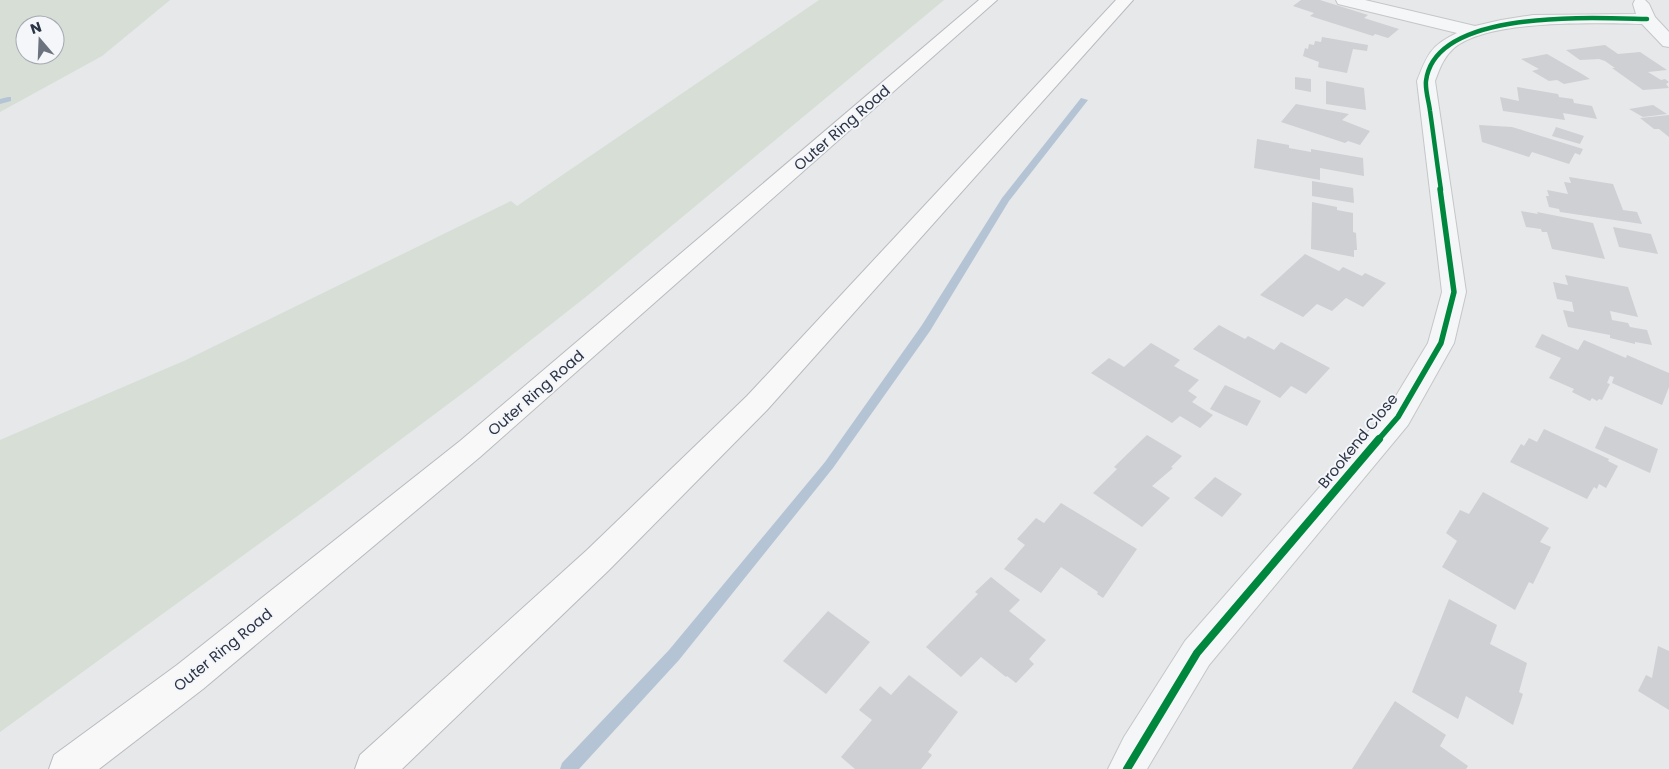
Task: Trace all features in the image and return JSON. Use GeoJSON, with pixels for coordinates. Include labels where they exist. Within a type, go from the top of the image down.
{"type":"FeatureCollection","features":[{"type":"Feature","properties":{"kind":"highway","name":"Outer Ring Road"},"geometry":{"type":"LineString","coordinates":[[68,769],[190,676],[470,449],[989,0]]}},
{"type":"Feature","properties":{"kind":"highway"},"geometry":{"type":"LineString","coordinates":[[374,769],[598,560],[757,404],[1125,0]]}},
{"type":"Feature","properties":{"kind":"street"},"geometry":{"type":"LineString","coordinates":[[1344,0],[1476,32]]}},
{"type":"Feature","properties":{"kind":"street"},"geometry":{"type":"LineString","coordinates":[[1643,10],[1669,42]]}},
{"type":"Feature","properties":{"kind":"street","name":"Brookend Close"},"geometry":{"type":"LineString","coordinates":[[1127,769],[1197,653],[1398,417],[1441,343],[1454,292],[1426,81],[1434,58],[1450,44],[1476,32],[1507,24],[1643,10]]}},
{"type":"Feature","properties":{"kind":"shaded area"},"geometry":{"type":"Polygon","coordinates":[[[0,0],[170,0],[102,56],[0,112],[0,0]]]}},
{"type":"Feature","properties":{"kind":"shaded area"},"geometry":{"type":"Polygon","coordinates":[[[819,0],[944,0],[587,296],[471,387],[325,496],[0,732],[0,440],[186,360],[511,201],[517,206],[819,0]]]}},
{"type":"Feature","properties":{"kind":"building"},"geometry":{"type":"Polygon","coordinates":[[[1301,0],[1320,0],[1368,15],[1364,18],[1399,29],[1388,38],[1375,34],[1373,36],[1310,16],[1314,13],[1293,6],[1301,0]]]}},
{"type":"Feature","properties":{"kind":"building"},"geometry":{"type":"Polygon","coordinates":[[[1322,37],[1368,45],[1367,51],[1353,49],[1347,73],[1321,68],[1318,67],[1319,62],[1303,56],[1305,48],[1308,49],[1309,44],[1314,45],[1315,41],[1321,42],[1322,37]]]}},
{"type":"Feature","properties":{"kind":"building"},"geometry":{"type":"Polygon","coordinates":[[[1605,45],[1618,54],[1640,52],[1667,70],[1648,72],[1661,80],[1665,79],[1669,82],[1666,84],[1669,88],[1643,90],[1605,61],[1599,59],[1580,60],[1566,50],[1605,45]]]}},
{"type":"Feature","properties":{"kind":"building"},"geometry":{"type":"Polygon","coordinates":[[[1547,54],[1590,79],[1564,84],[1557,80],[1549,81],[1532,71],[1539,69],[1521,59],[1547,54]]]}},
{"type":"Feature","properties":{"kind":"building"},"geometry":{"type":"Polygon","coordinates":[[[1295,77],[1311,79],[1311,92],[1295,89],[1295,77]]]}},
{"type":"Feature","properties":{"kind":"building"},"geometry":{"type":"Polygon","coordinates":[[[1326,81],[1364,88],[1366,110],[1326,104],[1326,81]]]}},
{"type":"Feature","properties":{"kind":"building"},"geometry":{"type":"Polygon","coordinates":[[[1517,87],[1558,94],[1559,97],[1573,99],[1574,103],[1592,106],[1597,119],[1563,113],[1565,120],[1503,111],[1500,97],[1519,101],[1517,87]]]}},
{"type":"Feature","properties":{"kind":"building"},"geometry":{"type":"Polygon","coordinates":[[[1296,104],[1349,114],[1342,120],[1370,131],[1360,145],[1348,141],[1345,143],[1281,122],[1296,104]]]}},
{"type":"Feature","properties":{"kind":"building"},"geometry":{"type":"Polygon","coordinates":[[[1653,105],[1667,114],[1643,117],[1629,109],[1653,105]]]}},
{"type":"Feature","properties":{"kind":"building"},"geometry":{"type":"Polygon","coordinates":[[[1669,115],[1669,137],[1659,129],[1654,129],[1640,118],[1669,115]]]}},
{"type":"Feature","properties":{"kind":"building"},"geometry":{"type":"Polygon","coordinates":[[[1479,125],[1512,127],[1583,149],[1580,155],[1575,153],[1569,164],[1532,152],[1529,157],[1482,142],[1479,125]]]}},
{"type":"Feature","properties":{"kind":"building"},"geometry":{"type":"Polygon","coordinates":[[[1556,127],[1584,136],[1580,144],[1552,136],[1556,127]]]}},
{"type":"Feature","properties":{"kind":"building"},"geometry":{"type":"Polygon","coordinates":[[[1257,139],[1289,145],[1289,148],[1311,152],[1311,149],[1363,158],[1364,176],[1320,168],[1320,180],[1254,168],[1257,139]]]}},
{"type":"Feature","properties":{"kind":"building"},"geometry":{"type":"Polygon","coordinates":[[[1569,177],[1613,184],[1623,210],[1637,212],[1642,224],[1560,212],[1559,209],[1549,207],[1546,196],[1549,196],[1547,190],[1568,194],[1564,182],[1571,183],[1569,177]]]}},
{"type":"Feature","properties":{"kind":"building"},"geometry":{"type":"Polygon","coordinates":[[[1312,181],[1353,188],[1354,203],[1312,196],[1312,181]]]}},
{"type":"Feature","properties":{"kind":"building"},"geometry":{"type":"Polygon","coordinates":[[[1312,202],[1337,207],[1337,210],[1353,213],[1353,232],[1356,233],[1357,250],[1354,250],[1354,257],[1311,249],[1312,202]]]}},
{"type":"Feature","properties":{"kind":"building"},"geometry":{"type":"Polygon","coordinates":[[[1521,211],[1538,214],[1537,212],[1593,223],[1605,259],[1552,249],[1547,232],[1542,232],[1541,229],[1526,227],[1521,211]]]}},
{"type":"Feature","properties":{"kind":"building"},"geometry":{"type":"Polygon","coordinates":[[[1613,227],[1651,234],[1658,254],[1619,247],[1613,227]]]}},
{"type":"Feature","properties":{"kind":"building"},"geometry":{"type":"Polygon","coordinates":[[[1305,254],[1339,271],[1343,267],[1362,276],[1365,273],[1386,283],[1363,307],[1346,298],[1332,311],[1317,304],[1303,317],[1260,295],[1305,254]]]}},
{"type":"Feature","properties":{"kind":"building"},"geometry":{"type":"Polygon","coordinates":[[[1565,275],[1628,287],[1638,317],[1610,311],[1612,320],[1628,323],[1630,327],[1647,330],[1652,345],[1635,342],[1635,344],[1610,338],[1610,335],[1568,327],[1563,310],[1574,312],[1572,302],[1557,299],[1553,282],[1568,285],[1565,275]]]}},
{"type":"Feature","properties":{"kind":"building"},"geometry":{"type":"Polygon","coordinates":[[[1219,325],[1245,339],[1248,336],[1274,350],[1281,342],[1330,368],[1306,394],[1291,386],[1280,398],[1193,349],[1219,325]]]}},
{"type":"Feature","properties":{"kind":"building"},"geometry":{"type":"Polygon","coordinates":[[[1542,334],[1578,350],[1584,340],[1626,358],[1627,355],[1669,373],[1669,387],[1662,405],[1612,383],[1614,377],[1610,376],[1607,383],[1610,384],[1602,400],[1599,399],[1597,401],[1592,398],[1590,401],[1572,392],[1574,389],[1549,378],[1561,358],[1535,347],[1542,334]]]}},
{"type":"Feature","properties":{"kind":"building"},"geometry":{"type":"Polygon","coordinates":[[[1151,343],[1180,360],[1174,366],[1199,380],[1188,391],[1197,397],[1192,402],[1213,415],[1200,428],[1180,416],[1172,423],[1091,373],[1109,358],[1124,367],[1151,343]]]}},
{"type":"Feature","properties":{"kind":"building"},"geometry":{"type":"Polygon","coordinates":[[[1225,385],[1261,401],[1247,426],[1210,409],[1225,385]]]}},
{"type":"Feature","properties":{"kind":"building"},"geometry":{"type":"Polygon","coordinates":[[[1605,426],[1658,449],[1650,473],[1595,448],[1605,426]]]}},
{"type":"Feature","properties":{"kind":"building"},"geometry":{"type":"Polygon","coordinates":[[[1544,429],[1609,459],[1608,461],[1618,466],[1606,488],[1599,484],[1597,489],[1594,487],[1587,499],[1510,462],[1521,444],[1524,446],[1529,438],[1537,442],[1544,429]]]}},
{"type":"Feature","properties":{"kind":"building"},"geometry":{"type":"Polygon","coordinates":[[[1147,435],[1182,456],[1171,467],[1173,468],[1152,486],[1170,498],[1142,527],[1093,493],[1117,469],[1114,467],[1147,435]]]}},
{"type":"Feature","properties":{"kind":"building"},"geometry":{"type":"Polygon","coordinates":[[[1215,477],[1242,494],[1222,517],[1194,498],[1215,477]]]}},
{"type":"Feature","properties":{"kind":"building"},"geometry":{"type":"Polygon","coordinates":[[[1483,492],[1549,528],[1540,542],[1551,547],[1533,584],[1529,582],[1515,610],[1442,567],[1457,541],[1446,533],[1460,510],[1469,514],[1483,492]]]}},
{"type":"Feature","properties":{"kind":"building"},"geometry":{"type":"Polygon","coordinates":[[[1061,503],[1137,549],[1103,598],[1097,594],[1098,592],[1061,567],[1041,593],[1004,569],[1025,545],[1017,539],[1036,518],[1044,523],[1061,503]]]}},
{"type":"Feature","properties":{"kind":"building"},"geometry":{"type":"Polygon","coordinates":[[[991,577],[1020,600],[1009,611],[1046,640],[1029,659],[1034,664],[1016,683],[981,657],[961,677],[926,647],[978,594],[975,592],[991,577]]]}},
{"type":"Feature","properties":{"kind":"building"},"geometry":{"type":"Polygon","coordinates":[[[1449,599],[1497,625],[1490,644],[1527,663],[1519,692],[1523,694],[1513,725],[1466,696],[1458,719],[1412,692],[1449,599]]]}},
{"type":"Feature","properties":{"kind":"building"},"geometry":{"type":"Polygon","coordinates":[[[828,611],[870,642],[826,694],[783,661],[828,611]]]}},
{"type":"Feature","properties":{"kind":"building"},"geometry":{"type":"Polygon","coordinates":[[[1658,646],[1669,651],[1669,710],[1638,691],[1646,675],[1652,678],[1658,646]]]}},
{"type":"Feature","properties":{"kind":"building"},"geometry":{"type":"Polygon","coordinates":[[[909,675],[958,712],[928,752],[932,755],[921,769],[855,769],[841,757],[872,720],[859,710],[880,686],[891,695],[909,675]]]}},
{"type":"Feature","properties":{"kind":"building"},"geometry":{"type":"Polygon","coordinates":[[[1395,701],[1446,735],[1440,746],[1468,766],[1466,769],[1352,769],[1395,701]]]}},
{"type":"Feature","properties":{"kind":"waterway"},"geometry":{"type":"LineString","coordinates":[[0,102],[8,99]]}},
{"type":"Feature","properties":{"kind":"waterway"},"geometry":{"type":"LineString","coordinates":[[568,769],[674,655],[829,465],[926,328],[1005,200],[1084,100]]}},
{"type":"Feature","properties":{"kind":"cycle path"},"geometry":{"type":"LineString","coordinates":[[1127,769],[1197,653],[1398,417],[1441,343],[1454,292],[1426,81],[1434,59],[1449,43],[1472,32],[1501,25],[1565,19],[1647,19]]}}]}
